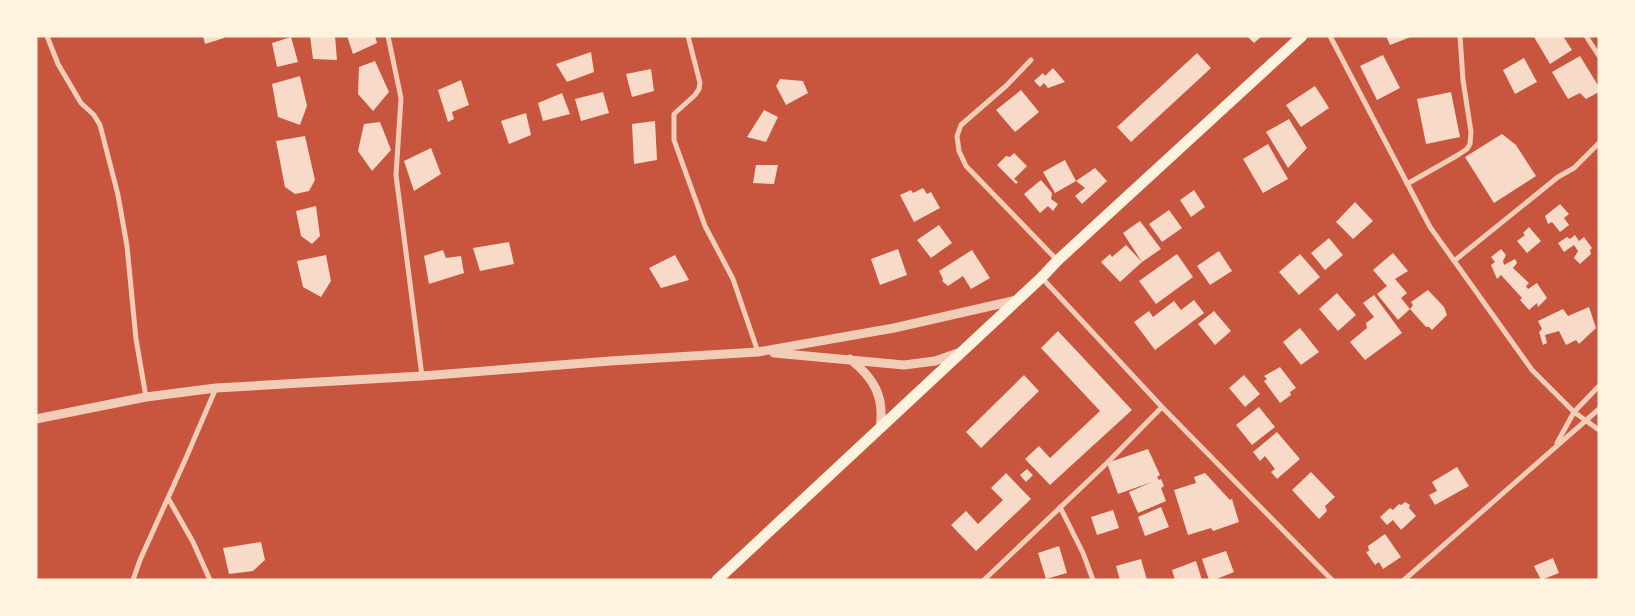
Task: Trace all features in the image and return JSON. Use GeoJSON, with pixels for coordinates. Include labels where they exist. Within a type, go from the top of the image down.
{"type":"FeatureCollection","features":[{"type":"Feature","properties":{"kind":"main road"},"geometry":{"type":"LineString","coordinates":[[716,580],[1041,278],[1058,260],[1302,36]]}},
{"type":"Feature","properties":{"kind":"street"},"geometry":{"type":"LineString","coordinates":[[47,36],[58,64],[81,102],[94,115],[100,125],[118,195],[127,246],[136,339],[146,397]]}},
{"type":"Feature","properties":{"kind":"street"},"geometry":{"type":"LineString","coordinates":[[388,36],[402,98],[396,175],[422,376]]}},
{"type":"Feature","properties":{"kind":"street"},"geometry":{"type":"LineString","coordinates":[[688,36],[700,83],[699,89],[674,114],[674,140],[705,226],[733,279],[758,352]]}},
{"type":"Feature","properties":{"kind":"street"},"geometry":{"type":"LineString","coordinates":[[1330,36],[1430,227],[1532,370],[1574,412],[1599,430]]}},
{"type":"Feature","properties":{"kind":"street"},"geometry":{"type":"LineString","coordinates":[[1407,184],[1458,155],[1467,149],[1470,144],[1471,132],[1462,72],[1460,36]]}},
{"type":"Feature","properties":{"kind":"street"},"geometry":{"type":"LineString","coordinates":[[1586,36],[1599,56]]}},
{"type":"Feature","properties":{"kind":"street"},"geometry":{"type":"LineString","coordinates":[[1031,60],[1006,86],[961,126],[957,136],[959,151],[966,166],[1058,260]]}},
{"type":"Feature","properties":{"kind":"street"},"geometry":{"type":"LineString","coordinates":[[1454,261],[1558,177],[1574,168],[1599,143]]}},
{"type":"Feature","properties":{"kind":"street"},"geometry":{"type":"LineString","coordinates":[[1041,278],[1162,407],[1332,580]]}},
{"type":"Feature","properties":{"kind":"street"},"geometry":{"type":"LineString","coordinates":[[36,419],[146,397],[216,388],[422,376],[758,352],[894,328],[1017,300]]}},
{"type":"Feature","properties":{"kind":"street"},"geometry":{"type":"LineString","coordinates":[[758,352],[904,365],[935,361],[961,352]]}},
{"type":"Feature","properties":{"kind":"street"},"geometry":{"type":"LineString","coordinates":[[850,359],[864,370],[879,396],[882,414],[880,428]]}},
{"type":"Feature","properties":{"kind":"street"},"geometry":{"type":"LineString","coordinates":[[1556,445],[1574,412],[1599,386]]}},
{"type":"Feature","properties":{"kind":"street"},"geometry":{"type":"LineString","coordinates":[[133,580],[140,560],[216,388]]}},
{"type":"Feature","properties":{"kind":"street"},"geometry":{"type":"LineString","coordinates":[[984,580],[1107,463],[1162,407]]}},
{"type":"Feature","properties":{"kind":"street"},"geometry":{"type":"LineString","coordinates":[[1404,580],[1599,409]]}},
{"type":"Feature","properties":{"kind":"street"},"geometry":{"type":"LineString","coordinates":[[168,498],[193,542],[210,580]]}},
{"type":"Feature","properties":{"kind":"street"},"geometry":{"type":"LineString","coordinates":[[1060,507],[1084,553],[1093,580]]}},
{"type":"Feature","properties":{"kind":"building"},"geometry":{"type":"Polygon","coordinates":[[[203,36],[224,36],[224,38],[205,44],[203,36]]]}},
{"type":"Feature","properties":{"kind":"building"},"geometry":{"type":"Polygon","coordinates":[[[310,36],[335,36],[337,60],[313,59],[310,36]]]}},
{"type":"Feature","properties":{"kind":"building"},"geometry":{"type":"Polygon","coordinates":[[[347,36],[375,36],[377,43],[353,54],[347,36]]]}},
{"type":"Feature","properties":{"kind":"building"},"geometry":{"type":"Polygon","coordinates":[[[1247,36],[1262,36],[1254,43],[1247,36]]]}},
{"type":"Feature","properties":{"kind":"building"},"geometry":{"type":"Polygon","coordinates":[[[1386,36],[1413,36],[1390,45],[1386,36]]]}},
{"type":"Feature","properties":{"kind":"building"},"geometry":{"type":"Polygon","coordinates":[[[1535,36],[1563,36],[1572,50],[1550,64],[1535,36]]]}},
{"type":"Feature","properties":{"kind":"building"},"geometry":{"type":"Polygon","coordinates":[[[291,37],[298,62],[277,67],[272,43],[291,37]]]}},
{"type":"Feature","properties":{"kind":"building"},"geometry":{"type":"Polygon","coordinates":[[[591,52],[594,72],[567,82],[556,64],[591,52]]]}},
{"type":"Feature","properties":{"kind":"building"},"geometry":{"type":"Polygon","coordinates":[[[1197,53],[1211,68],[1131,142],[1117,127],[1197,53]]]}},
{"type":"Feature","properties":{"kind":"building"},"geometry":{"type":"Polygon","coordinates":[[[1383,55],[1400,88],[1377,100],[1360,66],[1383,55]]]}},
{"type":"Feature","properties":{"kind":"building"},"geometry":{"type":"Polygon","coordinates":[[[1580,56],[1599,87],[1599,92],[1586,99],[1580,93],[1568,99],[1552,72],[1580,56]]]}},
{"type":"Feature","properties":{"kind":"building"},"geometry":{"type":"Polygon","coordinates":[[[1524,58],[1537,82],[1515,94],[1503,70],[1524,58]]]}},
{"type":"Feature","properties":{"kind":"building"},"geometry":{"type":"Polygon","coordinates":[[[375,61],[389,92],[373,111],[358,94],[359,67],[375,61]]]}},
{"type":"Feature","properties":{"kind":"building"},"geometry":{"type":"Polygon","coordinates":[[[1053,68],[1065,82],[1048,88],[1044,83],[1040,87],[1034,81],[1043,73],[1045,76],[1053,68]]]}},
{"type":"Feature","properties":{"kind":"building"},"geometry":{"type":"Polygon","coordinates":[[[651,69],[654,91],[632,97],[626,74],[651,69]]]}},
{"type":"Feature","properties":{"kind":"building"},"geometry":{"type":"Polygon","coordinates":[[[300,76],[307,106],[300,125],[278,117],[272,84],[300,76]]]}},
{"type":"Feature","properties":{"kind":"building"},"geometry":{"type":"Polygon","coordinates":[[[780,79],[803,81],[808,93],[786,105],[776,86],[780,79]]]}},
{"type":"Feature","properties":{"kind":"building"},"geometry":{"type":"Polygon","coordinates":[[[461,80],[469,105],[452,112],[454,119],[448,122],[438,90],[461,80]]]}},
{"type":"Feature","properties":{"kind":"building"},"geometry":{"type":"Polygon","coordinates":[[[1315,86],[1329,108],[1301,127],[1286,105],[1315,86]]]}},
{"type":"Feature","properties":{"kind":"building"},"geometry":{"type":"Polygon","coordinates":[[[1021,90],[1039,112],[1015,132],[996,110],[1021,90]]]}},
{"type":"Feature","properties":{"kind":"building"},"geometry":{"type":"Polygon","coordinates":[[[603,92],[609,113],[581,121],[575,99],[603,92]]]}},
{"type":"Feature","properties":{"kind":"building"},"geometry":{"type":"Polygon","coordinates":[[[1451,92],[1460,137],[1426,144],[1417,99],[1451,92]]]}},
{"type":"Feature","properties":{"kind":"building"},"geometry":{"type":"Polygon","coordinates":[[[562,93],[570,114],[543,121],[538,103],[562,93]]]}},
{"type":"Feature","properties":{"kind":"building"},"geometry":{"type":"Polygon","coordinates":[[[764,110],[778,117],[766,142],[747,137],[764,110]]]}},
{"type":"Feature","properties":{"kind":"building"},"geometry":{"type":"Polygon","coordinates":[[[526,113],[531,135],[509,144],[501,121],[526,113]]]}},
{"type":"Feature","properties":{"kind":"building"},"geometry":{"type":"Polygon","coordinates":[[[1289,119],[1307,148],[1288,168],[1266,132],[1289,119]]]}},
{"type":"Feature","properties":{"kind":"building"},"geometry":{"type":"Polygon","coordinates":[[[655,121],[657,160],[634,164],[632,124],[655,121]]]}},
{"type":"Feature","properties":{"kind":"building"},"geometry":{"type":"Polygon","coordinates":[[[380,122],[391,150],[372,171],[358,151],[364,124],[380,122]]]}},
{"type":"Feature","properties":{"kind":"building"},"geometry":{"type":"Polygon","coordinates":[[[1502,134],[1516,145],[1536,176],[1494,203],[1465,157],[1502,134]]]}},
{"type":"Feature","properties":{"kind":"building"},"geometry":{"type":"Polygon","coordinates":[[[305,136],[315,180],[309,191],[295,194],[285,187],[276,141],[305,136]]]}},
{"type":"Feature","properties":{"kind":"building"},"geometry":{"type":"Polygon","coordinates":[[[1268,144],[1288,179],[1263,193],[1243,159],[1268,144]]]}},
{"type":"Feature","properties":{"kind":"building"},"geometry":{"type":"Polygon","coordinates":[[[431,148],[441,174],[414,191],[404,161],[431,148]]]}},
{"type":"Feature","properties":{"kind":"building"},"geometry":{"type":"Polygon","coordinates":[[[1014,153],[1027,166],[1014,179],[1018,182],[1016,184],[997,165],[1006,156],[1010,157],[1014,153]]]}},
{"type":"Feature","properties":{"kind":"building"},"geometry":{"type":"Polygon","coordinates":[[[1065,160],[1076,181],[1055,193],[1043,172],[1065,160]]]}},
{"type":"Feature","properties":{"kind":"building"},"geometry":{"type":"Polygon","coordinates":[[[756,165],[778,165],[774,184],[753,183],[756,165]]]}},
{"type":"Feature","properties":{"kind":"building"},"geometry":{"type":"Polygon","coordinates":[[[1095,168],[1107,181],[1082,204],[1075,196],[1085,188],[1076,181],[1095,168]]]}},
{"type":"Feature","properties":{"kind":"building"},"geometry":{"type":"Polygon","coordinates":[[[1041,180],[1052,193],[1051,199],[1058,204],[1053,211],[1048,206],[1040,213],[1024,194],[1041,180]]]}},
{"type":"Feature","properties":{"kind":"building"},"geometry":{"type":"Polygon","coordinates":[[[923,188],[927,194],[931,192],[940,208],[914,222],[900,195],[911,190],[913,193],[923,188]]]}},
{"type":"Feature","properties":{"kind":"building"},"geometry":{"type":"Polygon","coordinates":[[[1194,190],[1205,207],[1191,217],[1180,200],[1194,190]]]}},
{"type":"Feature","properties":{"kind":"building"},"geometry":{"type":"Polygon","coordinates":[[[1355,202],[1373,221],[1353,239],[1336,222],[1355,202]]]}},
{"type":"Feature","properties":{"kind":"building"},"geometry":{"type":"Polygon","coordinates":[[[1560,204],[1569,214],[1564,218],[1569,225],[1560,232],[1552,222],[1548,224],[1545,216],[1560,204]]]}},
{"type":"Feature","properties":{"kind":"building"},"geometry":{"type":"Polygon","coordinates":[[[316,206],[320,236],[312,244],[301,236],[296,211],[316,206]]]}},
{"type":"Feature","properties":{"kind":"building"},"geometry":{"type":"Polygon","coordinates":[[[1169,210],[1182,228],[1162,242],[1149,224],[1169,210]]]}},
{"type":"Feature","properties":{"kind":"building"},"geometry":{"type":"Polygon","coordinates":[[[1140,221],[1161,249],[1142,262],[1123,233],[1140,221]]]}},
{"type":"Feature","properties":{"kind":"building"},"geometry":{"type":"Polygon","coordinates":[[[939,225],[952,243],[931,258],[917,240],[939,225]]]}},
{"type":"Feature","properties":{"kind":"building"},"geometry":{"type":"Polygon","coordinates":[[[1529,227],[1541,241],[1527,253],[1517,241],[1525,235],[1523,233],[1529,227]]]}},
{"type":"Feature","properties":{"kind":"building"},"geometry":{"type":"Polygon","coordinates":[[[1575,235],[1579,241],[1584,237],[1592,248],[1590,250],[1591,254],[1580,264],[1574,258],[1578,251],[1574,245],[1564,252],[1558,243],[1567,237],[1570,239],[1575,235]]]}},
{"type":"Feature","properties":{"kind":"building"},"geometry":{"type":"Polygon","coordinates":[[[1329,238],[1343,255],[1325,270],[1311,253],[1329,238]]]}},
{"type":"Feature","properties":{"kind":"building"},"geometry":{"type":"Polygon","coordinates":[[[509,242],[514,264],[480,271],[473,248],[509,242]]]}},
{"type":"Feature","properties":{"kind":"building"},"geometry":{"type":"Polygon","coordinates":[[[1126,245],[1142,262],[1120,282],[1101,262],[1110,254],[1112,257],[1126,245]]]}},
{"type":"Feature","properties":{"kind":"building"},"geometry":{"type":"Polygon","coordinates":[[[898,249],[907,275],[880,285],[871,259],[898,249]]]}},
{"type":"Feature","properties":{"kind":"building"},"geometry":{"type":"Polygon","coordinates":[[[1501,249],[1506,255],[1503,261],[1504,265],[1515,259],[1517,263],[1513,268],[1529,283],[1526,286],[1528,289],[1537,283],[1547,298],[1538,307],[1537,303],[1529,310],[1520,300],[1522,298],[1501,275],[1497,279],[1491,265],[1495,262],[1491,257],[1501,249]]]}},
{"type":"Feature","properties":{"kind":"building"},"geometry":{"type":"Polygon","coordinates":[[[443,250],[446,258],[461,256],[464,273],[429,284],[424,256],[443,250]]]}},
{"type":"Feature","properties":{"kind":"building"},"geometry":{"type":"Polygon","coordinates":[[[972,250],[990,278],[971,289],[963,276],[948,286],[942,281],[943,279],[939,271],[972,250]]]}},
{"type":"Feature","properties":{"kind":"building"},"geometry":{"type":"Polygon","coordinates":[[[1219,251],[1232,271],[1210,285],[1197,266],[1219,251]]]}},
{"type":"Feature","properties":{"kind":"building"},"geometry":{"type":"Polygon","coordinates":[[[1393,253],[1408,271],[1395,279],[1407,293],[1401,298],[1410,309],[1398,320],[1377,294],[1387,286],[1373,270],[1393,253]]]}},
{"type":"Feature","properties":{"kind":"building"},"geometry":{"type":"Polygon","coordinates":[[[1177,254],[1193,277],[1156,304],[1139,281],[1177,254]]]}},
{"type":"Feature","properties":{"kind":"building"},"geometry":{"type":"Polygon","coordinates":[[[1300,254],[1320,277],[1299,295],[1279,272],[1300,254]]]}},
{"type":"Feature","properties":{"kind":"building"},"geometry":{"type":"Polygon","coordinates":[[[326,255],[331,281],[321,297],[303,287],[297,261],[326,255]]]}},
{"type":"Feature","properties":{"kind":"building"},"geometry":{"type":"Polygon","coordinates":[[[675,255],[689,280],[661,288],[649,268],[675,255]]]}},
{"type":"Feature","properties":{"kind":"building"},"geometry":{"type":"Polygon","coordinates":[[[1428,290],[1444,307],[1447,315],[1432,330],[1426,327],[1410,309],[1413,305],[1411,302],[1428,290]]]}},
{"type":"Feature","properties":{"kind":"building"},"geometry":{"type":"Polygon","coordinates":[[[1337,293],[1356,315],[1338,331],[1319,309],[1337,293]]]}},
{"type":"Feature","properties":{"kind":"building"},"geometry":{"type":"Polygon","coordinates":[[[1374,295],[1402,333],[1365,360],[1350,342],[1367,328],[1366,323],[1374,317],[1363,303],[1374,295]]]}},
{"type":"Feature","properties":{"kind":"building"},"geometry":{"type":"Polygon","coordinates":[[[1194,300],[1204,313],[1155,350],[1134,322],[1149,311],[1153,317],[1174,301],[1181,310],[1194,300]]]}},
{"type":"Feature","properties":{"kind":"building"},"geometry":{"type":"Polygon","coordinates":[[[1589,307],[1596,328],[1579,344],[1576,340],[1566,345],[1559,331],[1545,335],[1547,343],[1543,345],[1539,332],[1542,329],[1538,321],[1563,309],[1568,316],[1589,307]]]}},
{"type":"Feature","properties":{"kind":"building"},"geometry":{"type":"Polygon","coordinates":[[[1214,311],[1231,331],[1215,345],[1198,324],[1214,311]]]}},
{"type":"Feature","properties":{"kind":"building"},"geometry":{"type":"Polygon","coordinates":[[[1300,328],[1319,352],[1301,365],[1283,342],[1300,328]]]}},
{"type":"Feature","properties":{"kind":"building"},"geometry":{"type":"Polygon","coordinates":[[[1058,331],[1132,410],[1050,485],[1025,459],[1039,446],[1050,458],[1100,411],[1041,348],[1058,331]]]}},
{"type":"Feature","properties":{"kind":"building"},"geometry":{"type":"Polygon","coordinates":[[[1280,367],[1296,388],[1290,392],[1291,395],[1280,403],[1264,381],[1267,379],[1264,376],[1280,367]]]}},
{"type":"Feature","properties":{"kind":"building"},"geometry":{"type":"Polygon","coordinates":[[[1024,375],[1039,391],[981,448],[966,432],[1024,375]]]}},
{"type":"Feature","properties":{"kind":"building"},"geometry":{"type":"Polygon","coordinates":[[[1244,375],[1260,394],[1245,407],[1229,388],[1244,375]]]}},
{"type":"Feature","properties":{"kind":"building"},"geometry":{"type":"Polygon","coordinates":[[[1259,407],[1275,427],[1252,445],[1236,425],[1259,407]]]}},
{"type":"Feature","properties":{"kind":"building"},"geometry":{"type":"Polygon","coordinates":[[[1277,432],[1300,459],[1277,479],[1271,472],[1275,469],[1265,456],[1260,461],[1253,452],[1277,432]]]}},
{"type":"Feature","properties":{"kind":"building"},"geometry":{"type":"Polygon","coordinates":[[[1148,449],[1160,475],[1157,477],[1159,480],[1161,479],[1164,486],[1161,488],[1166,501],[1138,513],[1129,492],[1152,482],[1118,494],[1107,463],[1148,449]]]}},
{"type":"Feature","properties":{"kind":"building"},"geometry":{"type":"Polygon","coordinates":[[[1457,467],[1469,486],[1435,505],[1429,495],[1437,491],[1432,482],[1457,467]]]}},
{"type":"Feature","properties":{"kind":"building"},"geometry":{"type":"Polygon","coordinates":[[[1027,469],[1033,475],[1026,482],[1020,475],[1027,469]]]}},
{"type":"Feature","properties":{"kind":"building"},"geometry":{"type":"Polygon","coordinates":[[[1311,472],[1335,497],[1325,506],[1327,511],[1319,519],[1292,490],[1311,472]]]}},
{"type":"Feature","properties":{"kind":"building"},"geometry":{"type":"Polygon","coordinates":[[[1006,473],[1031,499],[976,551],[951,525],[966,511],[978,524],[1003,500],[991,488],[1006,473]]]}},
{"type":"Feature","properties":{"kind":"building"},"geometry":{"type":"Polygon","coordinates":[[[1205,473],[1230,500],[1232,499],[1239,522],[1213,531],[1211,528],[1188,535],[1174,490],[1196,483],[1194,477],[1205,473]]]}},
{"type":"Feature","properties":{"kind":"building"},"geometry":{"type":"Polygon","coordinates":[[[1405,502],[1410,505],[1409,508],[1416,516],[1401,530],[1393,520],[1387,525],[1380,517],[1390,508],[1393,510],[1399,504],[1401,505],[1405,502]]]}},
{"type":"Feature","properties":{"kind":"building"},"geometry":{"type":"Polygon","coordinates":[[[1161,507],[1169,527],[1145,536],[1138,517],[1161,507]]]}},
{"type":"Feature","properties":{"kind":"building"},"geometry":{"type":"Polygon","coordinates":[[[1113,510],[1119,528],[1097,535],[1091,517],[1113,510]]]}},
{"type":"Feature","properties":{"kind":"building"},"geometry":{"type":"Polygon","coordinates":[[[1385,534],[1401,557],[1383,569],[1379,562],[1375,565],[1366,552],[1369,551],[1368,546],[1385,534]]]}},
{"type":"Feature","properties":{"kind":"building"},"geometry":{"type":"Polygon","coordinates":[[[261,542],[265,560],[253,571],[229,574],[223,548],[261,542]]]}},
{"type":"Feature","properties":{"kind":"building"},"geometry":{"type":"Polygon","coordinates":[[[1059,546],[1067,573],[1046,579],[1038,553],[1059,546]]]}},
{"type":"Feature","properties":{"kind":"building"},"geometry":{"type":"Polygon","coordinates":[[[1226,551],[1234,572],[1214,580],[1209,580],[1202,559],[1226,551]]]}},
{"type":"Feature","properties":{"kind":"building"},"geometry":{"type":"Polygon","coordinates":[[[1553,558],[1559,573],[1541,580],[1534,566],[1553,558]]]}},
{"type":"Feature","properties":{"kind":"building"},"geometry":{"type":"Polygon","coordinates":[[[1141,559],[1147,580],[1120,580],[1116,566],[1141,559]]]}},
{"type":"Feature","properties":{"kind":"building"},"geometry":{"type":"Polygon","coordinates":[[[1196,561],[1202,580],[1175,580],[1172,570],[1196,561]]]}}]}
